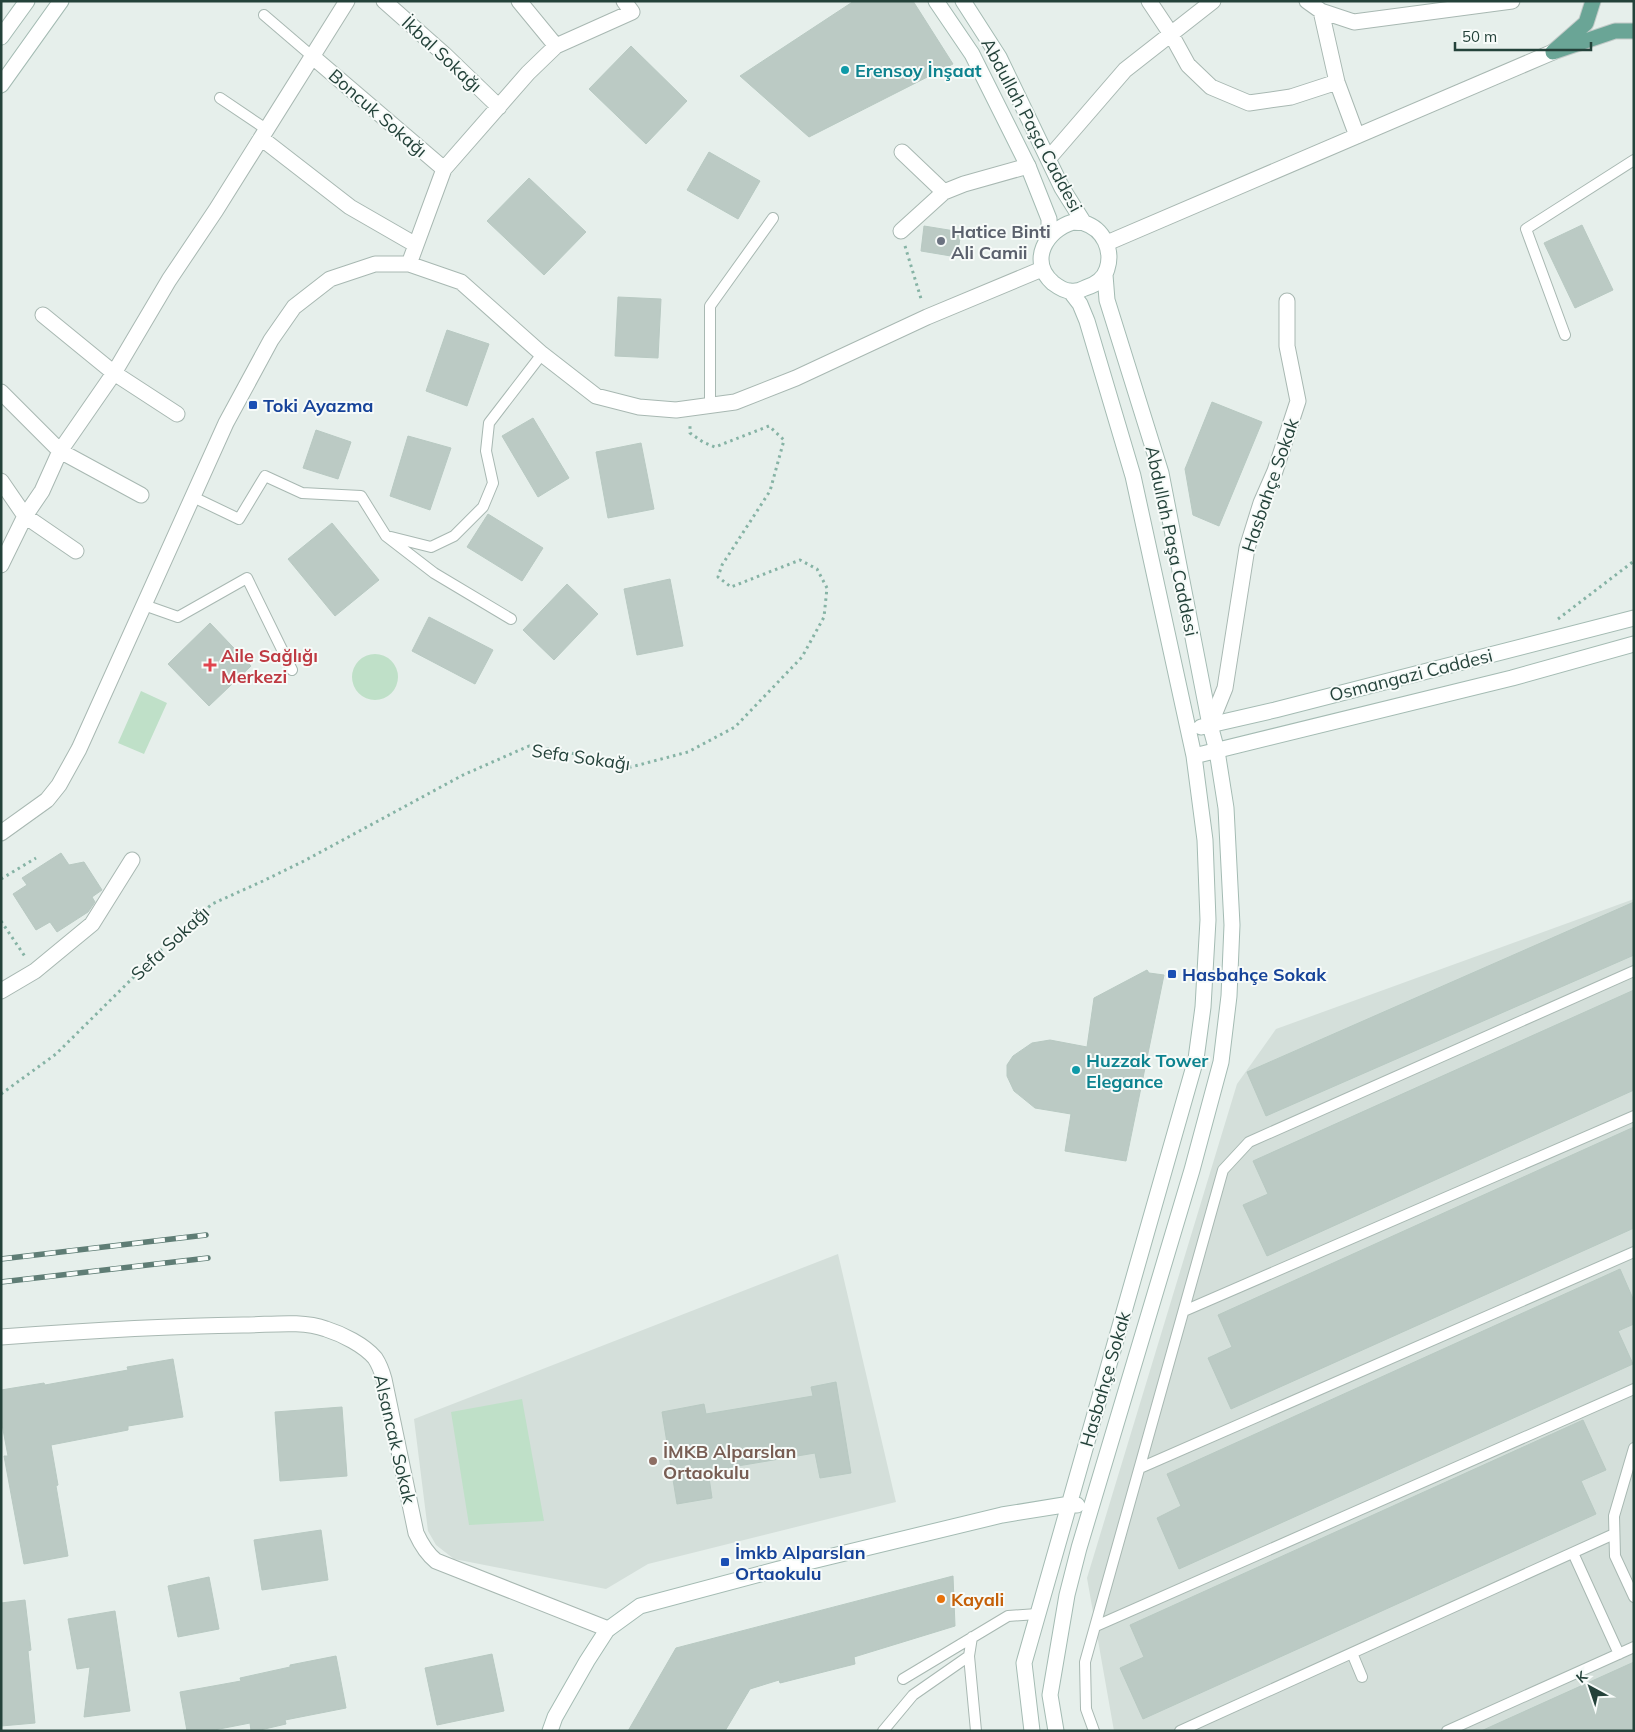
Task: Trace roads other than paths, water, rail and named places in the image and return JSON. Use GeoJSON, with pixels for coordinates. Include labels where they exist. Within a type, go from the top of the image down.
{"type":"FeatureCollection","features":[{"type":"Feature","properties":{"kind":"main road"},"geometry":{"type":"LineString","coordinates":[[1553,52],[1586,23],[1593,1]]}},
{"type":"Feature","properties":{"kind":"main road"},"geometry":{"type":"LineString","coordinates":[[1553,52],[1615,31],[1634,31]]}},
{"type":"Feature","properties":{"kind":"street"},"geometry":{"type":"LineString","coordinates":[[1,38],[27,1]]}},
{"type":"Feature","properties":{"kind":"street"},"geometry":{"type":"LineString","coordinates":[[1,85],[61,1]]}},
{"type":"Feature","properties":{"kind":"street"},"geometry":{"type":"LineString","coordinates":[[1,565],[26,516],[42,491],[60,451],[114,373],[169,280],[216,210],[348,1]]}},
{"type":"Feature","properties":{"kind":"street","name":"İkbal Sokağı"},"geometry":{"type":"LineString","coordinates":[[384,1],[444,54],[499,107]]}},
{"type":"Feature","properties":{"kind":"street"},"geometry":{"type":"LineString","coordinates":[[519,1],[556,46]]}},
{"type":"Feature","properties":{"kind":"street"},"geometry":{"type":"LineString","coordinates":[[409,264],[444,169],[528,73],[556,46],[632,12],[624,1]]}},
{"type":"Feature","properties":{"kind":"street","name":"Abdullah Paşa Caddesi"},"geometry":{"type":"LineString","coordinates":[[936,1],[972,54],[1028,166],[1049,219],[1049,236]]}},
{"type":"Feature","properties":{"kind":"street","name":"Abdullah Paşa Caddesi"},"geometry":{"type":"LineString","coordinates":[[963,1],[999,57],[1062,188],[1084,223]]}},
{"type":"Feature","properties":{"kind":"street"},"geometry":{"type":"LineString","coordinates":[[1149,1],[1171,34],[1188,65],[1211,87],[1249,103],[1292,97],[1337,82]]}},
{"type":"Feature","properties":{"kind":"street"},"geometry":{"type":"LineString","coordinates":[[1048,158],[1125,70],[1212,1]]}},
{"type":"Feature","properties":{"kind":"street"},"geometry":{"type":"LineString","coordinates":[[1307,1],[1321,11],[1354,22],[1512,1]]}},
{"type":"Feature","properties":{"kind":"street"},"geometry":{"type":"LineString","coordinates":[[1321,11],[1337,82],[1357,136]]}},
{"type":"Feature","properties":{"kind":"street"},"geometry":{"type":"LineString","coordinates":[[1107,243],[1553,52]]}},
{"type":"Feature","properties":{"kind":"street","name":"Boncuk Sokağı"},"geometry":{"type":"LineString","coordinates":[[313,57],[444,169]]}},
{"type":"Feature","properties":{"kind":"street"},"geometry":{"type":"LineString","coordinates":[[263,134],[350,207],[416,245]]}},
{"type":"Feature","properties":{"kind":"street"},"geometry":{"type":"LineString","coordinates":[[902,152],[944,192]]}},
{"type":"Feature","properties":{"kind":"street"},"geometry":{"type":"LineString","coordinates":[[901,231],[944,192],[964,184],[1028,166]]}},
{"type":"Feature","properties":{"kind":"street"},"geometry":{"type":"LineString","coordinates":[[1084,223],[1102,235],[1107,243],[1109,258],[1105,275],[1090,287],[1070,291],[1054,284],[1042,269],[1041,255],[1049,236],[1067,224],[1084,223]]}},
{"type":"Feature","properties":{"kind":"street"},"geometry":{"type":"LineString","coordinates":[[1,833],[42,804],[59,786],[79,749],[226,423],[271,340],[294,308],[330,279],[375,264],[409,264],[461,282],[542,354],[596,396],[639,407],[676,410],[735,402],[796,378],[927,317],[1042,269]]}},
{"type":"Feature","properties":{"kind":"street","name":"Abdullah Paşa Caddesi"},"geometry":{"type":"LineString","coordinates":[[1105,275],[1107,300],[1161,473],[1210,725],[1217,751]]}},
{"type":"Feature","properties":{"kind":"street","name":"Abdullah Paşa Caddesi"},"geometry":{"type":"LineString","coordinates":[[1070,291],[1080,304],[1088,321],[1134,476],[1188,730]]}},
{"type":"Feature","properties":{"kind":"street","name":"Hasbahçe Sokak"},"geometry":{"type":"LineString","coordinates":[[1210,725],[1225,688],[1247,548],[1261,503],[1275,471],[1298,401],[1287,346],[1287,302]]}},
{"type":"Feature","properties":{"kind":"street"},"geometry":{"type":"LineString","coordinates":[[43,315],[114,373],[177,414]]}},
{"type":"Feature","properties":{"kind":"street"},"geometry":{"type":"LineString","coordinates":[[1,392],[60,451],[141,495]]}},
{"type":"Feature","properties":{"kind":"street"},"geometry":{"type":"LineString","coordinates":[[1,482],[26,516],[76,551]]}},
{"type":"Feature","properties":{"kind":"street","name":"Osmangazi Caddesi"},"geometry":{"type":"LineString","coordinates":[[1188,730],[1284,708],[1634,618]]}},
{"type":"Feature","properties":{"kind":"street","name":"Osmangazi Caddesi"},"geometry":{"type":"LineString","coordinates":[[1194,756],[1502,680],[1634,644]]}},
{"type":"Feature","properties":{"kind":"street","name":"Hasbahçe Sokak"},"geometry":{"type":"LineString","coordinates":[[1032,1731],[1024,1663],[1196,1059],[1203,1007],[1208,920],[1205,840],[1194,756],[1188,730]]}},
{"type":"Feature","properties":{"kind":"street","name":"Hasbahçe Sokak"},"geometry":{"type":"LineString","coordinates":[[1056,1731],[1050,1695],[1067,1595],[1222,1062],[1229,996],[1232,925],[1226,808],[1217,751]]}},
{"type":"Feature","properties":{"kind":"street"},"geometry":{"type":"LineString","coordinates":[[1,991],[35,971],[92,924],[132,860]]}},
{"type":"Feature","properties":{"kind":"street","name":"Alsancak Sokak"},"geometry":{"type":"LineString","coordinates":[[1,1337],[150,1326],[310,1325],[325,1328],[338,1334],[364,1349],[375,1358],[380,1368],[384,1378],[416,1532],[428,1554],[436,1561],[608,1629]]}},
{"type":"Feature","properties":{"kind":"street"},"geometry":{"type":"LineString","coordinates":[[550,1731],[587,1661],[608,1629],[640,1606],[779,1569],[1002,1515],[1070,1504],[1092,1506]]}},
{"type":"Feature","properties":{"kind":"lane"},"geometry":{"type":"LineString","coordinates":[[264,15],[313,57]]}},
{"type":"Feature","properties":{"kind":"lane"},"geometry":{"type":"LineString","coordinates":[[220,98],[263,134]]}},
{"type":"Feature","properties":{"kind":"lane"},"geometry":{"type":"LineString","coordinates":[[1565,335],[1526,229],[1634,160]]}},
{"type":"Feature","properties":{"kind":"lane"},"geometry":{"type":"LineString","coordinates":[[710,405],[710,306],[773,218]]}},
{"type":"Feature","properties":{"kind":"lane"},"geometry":{"type":"LineString","coordinates":[[386,536],[431,547],[454,536],[482,507],[493,483],[486,451],[489,423],[542,354]]}},
{"type":"Feature","properties":{"kind":"lane"},"geometry":{"type":"LineString","coordinates":[[193,497],[239,519],[265,476],[302,493],[361,496],[386,536],[434,573],[511,620]]}},
{"type":"Feature","properties":{"kind":"lane"},"geometry":{"type":"LineString","coordinates":[[144,605],[178,616],[247,578],[292,670]]}},
{"type":"Feature","properties":{"kind":"lane"},"geometry":{"type":"LineString","coordinates":[[1094,1731],[1086,1709],[1085,1662],[1223,1170],[1248,1142],[1634,971]]}},
{"type":"Feature","properties":{"kind":"lane"},"geometry":{"type":"LineString","coordinates":[[1184,1311],[1634,1116]]}},
{"type":"Feature","properties":{"kind":"lane"},"geometry":{"type":"LineString","coordinates":[[1140,1468],[1634,1252]]}},
{"type":"Feature","properties":{"kind":"lane"},"geometry":{"type":"LineString","coordinates":[[1096,1626],[1634,1389]]}},
{"type":"Feature","properties":{"kind":"lane"},"geometry":{"type":"LineString","coordinates":[[1634,1448],[1614,1516],[1615,1556],[1634,1597]]}},
{"type":"Feature","properties":{"kind":"lane"},"geometry":{"type":"LineString","coordinates":[[1180,1731],[1614,1534]]}},
{"type":"Feature","properties":{"kind":"lane"},"geometry":{"type":"LineString","coordinates":[[1573,1553],[1619,1654]]}},
{"type":"Feature","properties":{"kind":"lane"},"geometry":{"type":"LineString","coordinates":[[902,1679],[1008,1616],[1037,1614]]}},
{"type":"Feature","properties":{"kind":"lane"},"geometry":{"type":"LineString","coordinates":[[972,1637],[969,1656],[976,1731]]}},
{"type":"Feature","properties":{"kind":"lane"},"geometry":{"type":"LineString","coordinates":[[1448,1731],[1634,1647]]}},
{"type":"Feature","properties":{"kind":"lane"},"geometry":{"type":"LineString","coordinates":[[1352,1653],[1362,1677]]}},
{"type":"Feature","properties":{"kind":"lane"},"geometry":{"type":"LineString","coordinates":[[883,1731],[913,1695],[969,1656]]}},
{"type":"Feature","properties":{"kind":"lane"},"geometry":{"type":"LineString","coordinates":[[1204,1720],[1209,1731]]}},
{"type":"Feature","properties":{"kind":"railway"},"geometry":{"type":"LineString","coordinates":[[1,1259],[206,1235]]}},
{"type":"Feature","properties":{"kind":"railway"},"geometry":{"type":"LineString","coordinates":[[1,1282],[208,1258]]}},
{"type":"Feature","properties":{"kind":"place","name":"Erensoy İnşaat"},"geometry":{"type":"Point","coordinates":[845,70]}},
{"type":"Feature","properties":{"kind":"place","name":"Hatice Binti Ali Camii"},"geometry":{"type":"Point","coordinates":[941,241]}},
{"type":"Feature","properties":{"kind":"place","name":"Toki Ayazma"},"geometry":{"type":"Point","coordinates":[253,405]}},
{"type":"Feature","properties":{"kind":"place","name":"Aile Sağlığı Merkezi"},"geometry":{"type":"Point","coordinates":[210,665]}},
{"type":"Feature","properties":{"kind":"place","name":"Hasbahçe Sokak"},"geometry":{"type":"Point","coordinates":[1172,974]}},
{"type":"Feature","properties":{"kind":"place","name":"Huzzak Tower Elegance"},"geometry":{"type":"Point","coordinates":[1076,1070]}},
{"type":"Feature","properties":{"kind":"place","name":"İMKB Alparslan Ortaokulu"},"geometry":{"type":"Point","coordinates":[653,1461]}},
{"type":"Feature","properties":{"kind":"place","name":"İmkb Alparslan Ortaokulu"},"geometry":{"type":"Point","coordinates":[725,1562]}},
{"type":"Feature","properties":{"kind":"place","name":"Kayali"},"geometry":{"type":"Point","coordinates":[941,1599]}}]}
